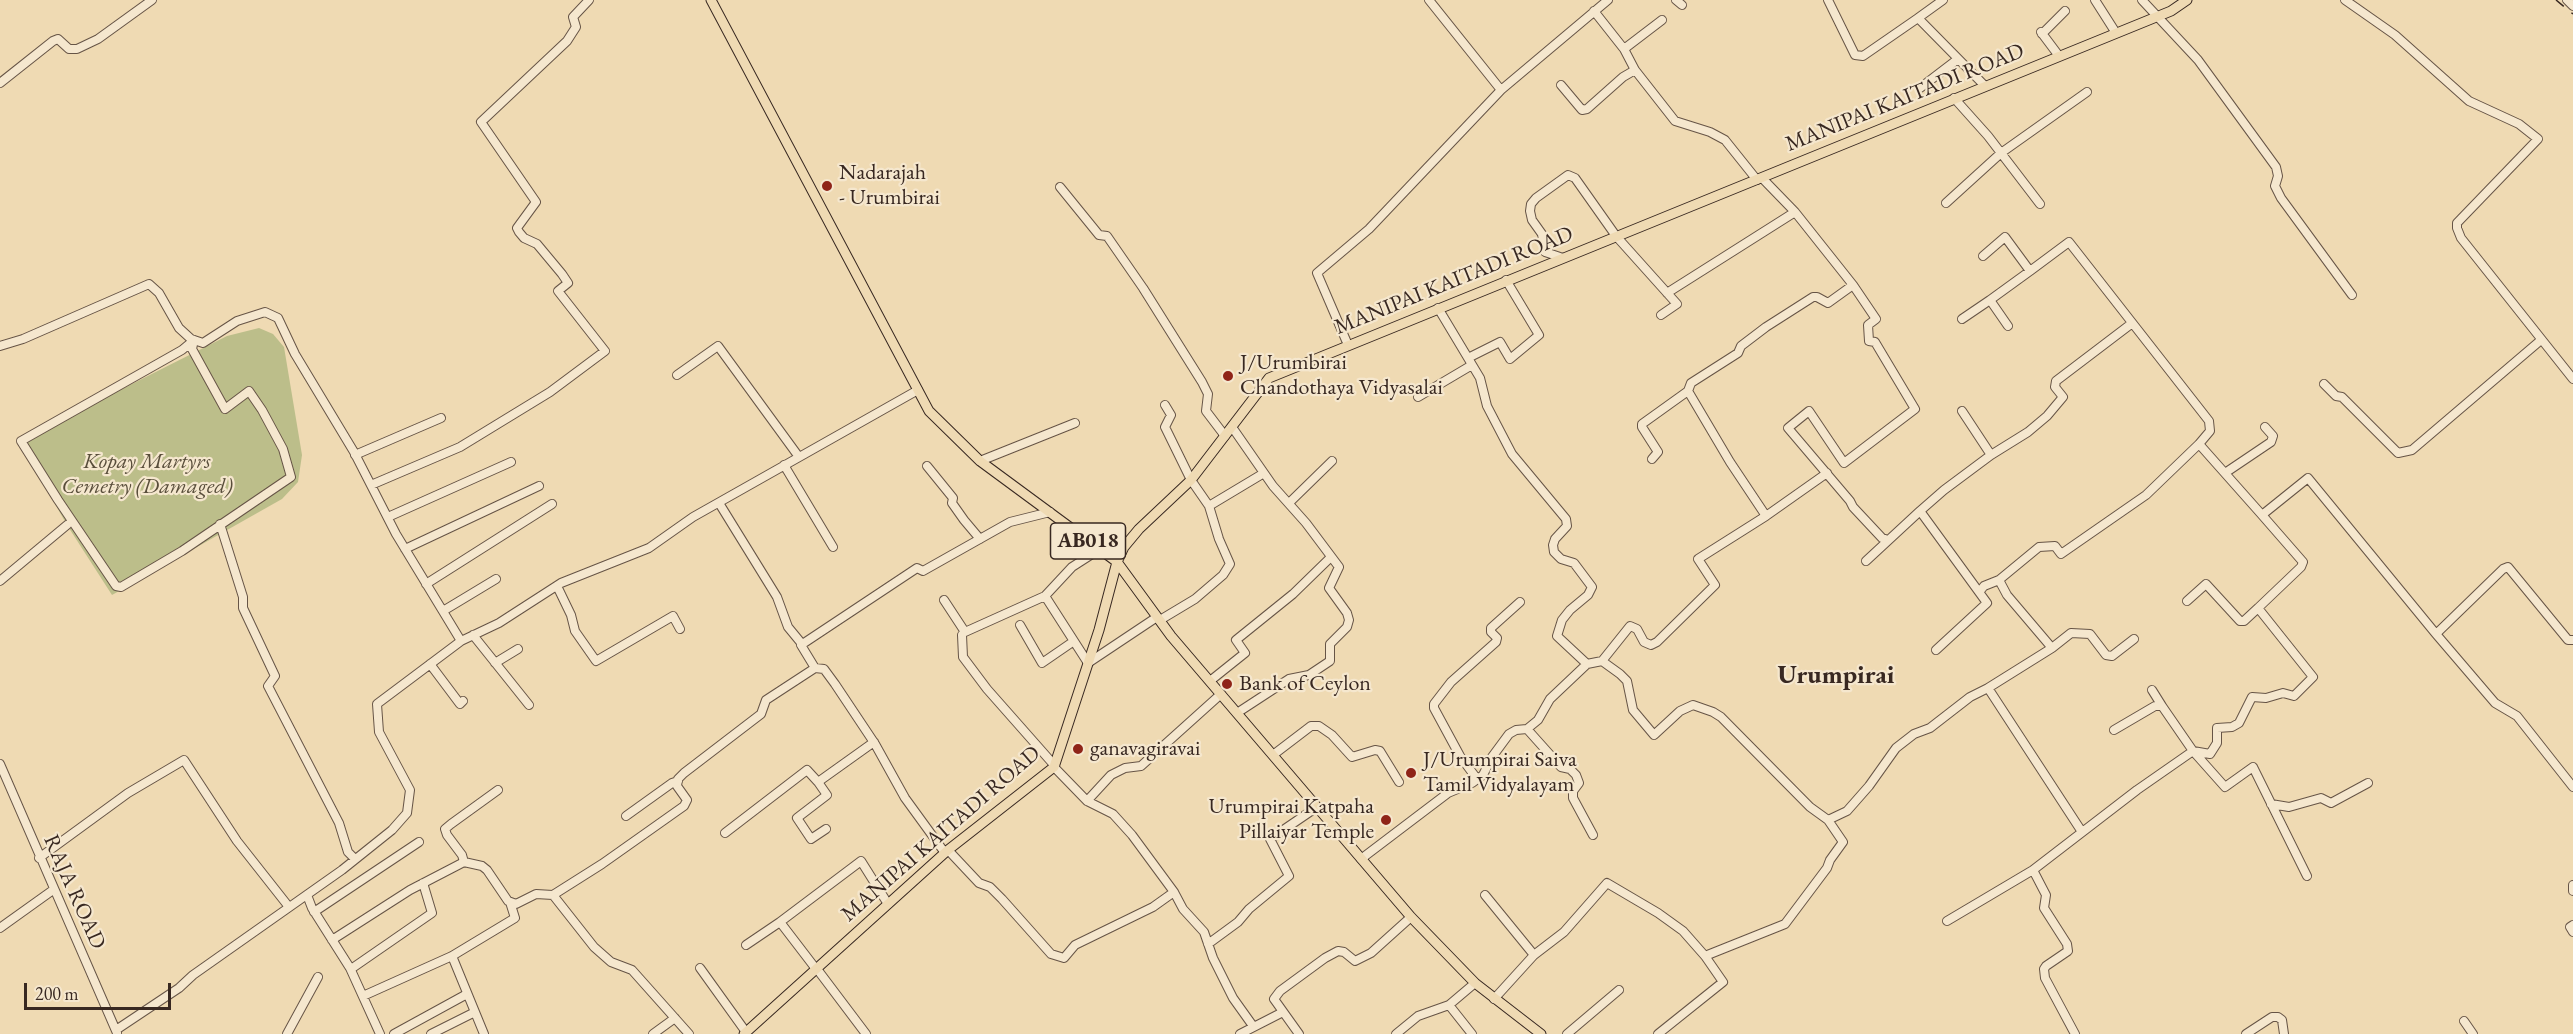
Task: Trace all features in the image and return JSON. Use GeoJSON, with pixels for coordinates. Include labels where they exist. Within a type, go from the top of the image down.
{"type":"FeatureCollection","features":[{"type":"Feature","properties":{"kind":"main road","name":"AB018"},"geometry":{"type":"LineString","coordinates":[[711,0],[929,411],[980,461],[1117,562],[1158,618],[1210,681],[1411,917],[1475,983],[1540,1034]]}},
{"type":"Feature","properties":{"kind":"main road","name":"MANIPAI KAITADI ROAD"},"geometry":{"type":"LineString","coordinates":[[745,1033],[947,851],[1055,766],[1117,562],[1132,536],[1191,480],[1269,378],[2171,11],[2187,0]]}},
{"type":"Feature","properties":{"kind":"street"},"geometry":{"type":"LineString","coordinates":[[0,83],[53,41],[58,39],[69,49],[77,49],[98,39],[152,0]]}},
{"type":"Feature","properties":{"kind":"street"},"geometry":{"type":"LineString","coordinates":[[371,485],[460,447],[550,392],[605,351],[558,291],[568,283],[562,274],[537,244],[519,232],[518,228],[536,202],[480,122],[567,41],[576,27],[573,17],[589,0]]}},
{"type":"Feature","properties":{"kind":"street"},"geometry":{"type":"LineString","coordinates":[[1429,0],[1501,90]]}},
{"type":"Feature","properties":{"kind":"street"},"geometry":{"type":"LineString","coordinates":[[1348,345],[1317,273],[1369,229],[1501,90],[1608,0]]}},
{"type":"Feature","properties":{"kind":"street"},"geometry":{"type":"LineString","coordinates":[[1828,0],[1855,55],[1859,56],[1943,0]]}},
{"type":"Feature","properties":{"kind":"street"},"geometry":{"type":"LineString","coordinates":[[2095,0],[2116,33]]}},
{"type":"Feature","properties":{"kind":"street"},"geometry":{"type":"LineString","coordinates":[[2142,0],[2198,60],[2277,167],[2278,176],[2275,186],[2281,198],[2352,295]]}},
{"type":"Feature","properties":{"kind":"street"},"geometry":{"type":"LineString","coordinates":[[2345,0],[2395,35],[2469,100],[2518,124],[2538,139],[2457,223],[2461,238],[2573,379]]}},
{"type":"Feature","properties":{"kind":"street"},"geometry":{"type":"LineString","coordinates":[[2567,0],[2573,6]]}},
{"type":"Feature","properties":{"kind":"street"},"geometry":{"type":"LineString","coordinates":[[1594,11],[1624,49],[1635,70],[1676,121],[1710,132],[1725,140],[1794,212],[1853,285],[1876,319],[1868,325],[1869,341],[1875,342],[1915,409],[1844,463],[1809,411],[1788,428],[1827,473],[1840,493],[1850,501],[1852,507],[1882,538],[1888,540]]}},
{"type":"Feature","properties":{"kind":"street"},"geometry":{"type":"LineString","coordinates":[[2059,56],[2042,33],[2065,11]]}},
{"type":"Feature","properties":{"kind":"street"},"geometry":{"type":"LineString","coordinates":[[1918,18],[1985,86]]}},
{"type":"Feature","properties":{"kind":"street"},"geometry":{"type":"LineString","coordinates":[[1624,49],[1662,21]]}},
{"type":"Feature","properties":{"kind":"street"},"geometry":{"type":"LineString","coordinates":[[1920,88],[1958,59]]}},
{"type":"Feature","properties":{"kind":"street"},"geometry":{"type":"LineString","coordinates":[[1561,85],[1582,110],[1587,109],[1623,77],[1635,70]]}},
{"type":"Feature","properties":{"kind":"street"},"geometry":{"type":"LineString","coordinates":[[1946,203],[2001,153],[2087,93]]}},
{"type":"Feature","properties":{"kind":"street"},"geometry":{"type":"LineString","coordinates":[[1954,98],[2001,153],[2040,204]]}},
{"type":"Feature","properties":{"kind":"street"},"geometry":{"type":"LineString","coordinates":[[1563,258],[1545,252],[1542,234],[1532,220],[1530,211],[1531,204],[1536,198],[1568,175],[1575,178],[1616,236],[1677,304],[1661,315]]}},
{"type":"Feature","properties":{"kind":"street"},"geometry":{"type":"LineString","coordinates":[[1060,187],[1099,235],[1107,237],[1137,278],[1202,382],[1208,393],[1206,411],[1225,436]]}},
{"type":"Feature","properties":{"kind":"street"},"geometry":{"type":"LineString","coordinates":[[1667,293],[1794,212]]}},
{"type":"Feature","properties":{"kind":"street"},"geometry":{"type":"LineString","coordinates":[[1983,256],[2005,237],[2030,271]]}},
{"type":"Feature","properties":{"kind":"street"},"geometry":{"type":"LineString","coordinates":[[1962,319],[2069,243],[2209,421],[2210,431],[2146,495],[2061,554],[2055,546],[2039,547],[1999,580],[1984,586],[1980,591]]}},
{"type":"Feature","properties":{"kind":"street"},"geometry":{"type":"LineString","coordinates":[[1418,396],[1500,342],[1510,359],[1539,335],[1506,280]]}},
{"type":"Feature","properties":{"kind":"street"},"geometry":{"type":"LineString","coordinates":[[0,346],[23,339],[149,284],[159,293],[179,328],[194,340],[203,343],[237,321],[265,312],[278,318],[295,354],[356,455],[405,549],[461,641]]}},
{"type":"Feature","properties":{"kind":"street"},"geometry":{"type":"LineString","coordinates":[[1652,459],[1658,452],[1642,424],[1688,391],[1690,383],[1738,353],[1741,345],[1766,327],[1813,297],[1828,303],[1853,285]]}},
{"type":"Feature","properties":{"kind":"street"},"geometry":{"type":"LineString","coordinates":[[1990,300],[2008,326]]}},
{"type":"Feature","properties":{"kind":"street"},"geometry":{"type":"LineString","coordinates":[[1438,308],[1483,385],[1487,406],[1512,454],[1566,519],[1568,526],[1555,539],[1554,552],[1561,559],[1574,563],[1592,587],[1588,595],[1570,610],[1557,636],[1587,664]]}},
{"type":"Feature","properties":{"kind":"street"},"geometry":{"type":"LineString","coordinates":[[1866,561],[1944,490],[1990,455],[2028,432],[2047,416],[2063,398],[2055,387],[2056,381],[2131,324]]}},
{"type":"Feature","properties":{"kind":"street"},"geometry":{"type":"LineString","coordinates":[[194,340],[192,349],[225,409],[249,391],[256,400],[283,449],[291,477],[121,587],[116,586],[21,441],[182,350],[194,340]]}},
{"type":"Feature","properties":{"kind":"street"},"geometry":{"type":"LineString","coordinates":[[2324,384],[2336,396],[2342,397],[2398,453],[2412,450],[2541,340]]}},
{"type":"Feature","properties":{"kind":"street"},"geometry":{"type":"LineString","coordinates":[[677,375],[718,346],[799,457]]}},
{"type":"Feature","properties":{"kind":"street"},"geometry":{"type":"LineString","coordinates":[[116,1032],[355,860],[392,830],[407,813],[410,790],[379,732],[378,704],[461,641],[498,623],[556,586],[649,548],[693,517],[918,390]]}},
{"type":"Feature","properties":{"kind":"street"},"geometry":{"type":"LineString","coordinates":[[1688,391],[1730,462],[1766,516]]}},
{"type":"Feature","properties":{"kind":"street"},"geometry":{"type":"LineString","coordinates":[[1045,596],[1088,663],[1158,618],[1195,599],[1222,575],[1230,564],[1219,539],[1209,506],[1191,480],[1165,427],[1171,415],[1165,405]]}},
{"type":"Feature","properties":{"kind":"street"},"geometry":{"type":"LineString","coordinates":[[1962,411],[1990,455]]}},
{"type":"Feature","properties":{"kind":"street"},"geometry":{"type":"LineString","coordinates":[[356,455],[441,418]]}},
{"type":"Feature","properties":{"kind":"street"},"geometry":{"type":"LineString","coordinates":[[980,461],[1075,423]]}},
{"type":"Feature","properties":{"kind":"street"},"geometry":{"type":"LineString","coordinates":[[1232,426],[1264,473],[1339,570],[1329,588],[1347,613],[1349,620],[1347,627],[1330,644],[1330,661],[1309,675],[1289,679],[1237,712]]}},
{"type":"Feature","properties":{"kind":"street"},"geometry":{"type":"LineString","coordinates":[[2225,473],[2271,442],[2273,436],[2265,427]]}},
{"type":"Feature","properties":{"kind":"street"},"geometry":{"type":"LineString","coordinates":[[2187,601],[2206,584],[2240,621],[2244,621],[2301,567],[2302,562],[2199,444]]}},
{"type":"Feature","properties":{"kind":"street"},"geometry":{"type":"LineString","coordinates":[[1289,503],[1332,461]]}},
{"type":"Feature","properties":{"kind":"street"},"geometry":{"type":"LineString","coordinates":[[387,517],[511,462]]}},
{"type":"Feature","properties":{"kind":"street"},"geometry":{"type":"LineString","coordinates":[[784,465],[833,547]]}},
{"type":"Feature","properties":{"kind":"street"},"geometry":{"type":"LineString","coordinates":[[927,466],[953,498],[952,503],[980,539]]}},
{"type":"Feature","properties":{"kind":"street"},"geometry":{"type":"LineString","coordinates":[[1209,506],[1264,473]]}},
{"type":"Feature","properties":{"kind":"street"},"geometry":{"type":"LineString","coordinates":[[1361,859],[1448,793],[1472,783],[1483,775],[1491,757],[1509,734],[1516,730],[1527,729],[1538,720],[1550,699],[1587,664],[1602,661],[1630,626],[1636,629],[1644,642],[1651,645],[1657,642],[1714,585],[1698,559],[1766,516],[1827,473]]}},
{"type":"Feature","properties":{"kind":"street"},"geometry":{"type":"LineString","coordinates":[[2262,515],[2308,478],[2495,703],[2517,716],[2573,787]]}},
{"type":"Feature","properties":{"kind":"street"},"geometry":{"type":"LineString","coordinates":[[405,549],[539,486]]}},
{"type":"Feature","properties":{"kind":"street"},"geometry":{"type":"LineString","coordinates":[[719,503],[777,597],[788,627],[802,644],[815,668]]}},
{"type":"Feature","properties":{"kind":"street"},"geometry":{"type":"LineString","coordinates":[[426,584],[552,504]]}},
{"type":"Feature","properties":{"kind":"street"},"geometry":{"type":"LineString","coordinates":[[802,644],[917,568],[923,571],[1010,522],[1050,512]]}},
{"type":"Feature","properties":{"kind":"street"},"geometry":{"type":"LineString","coordinates":[[1920,512],[1987,603],[1936,650]]}},
{"type":"Feature","properties":{"kind":"street"},"geometry":{"type":"LineString","coordinates":[[220,524],[243,597],[243,608],[275,676],[268,686],[339,823],[348,852],[355,860]]}},
{"type":"Feature","properties":{"kind":"street"},"geometry":{"type":"LineString","coordinates":[[0,580],[67,525]]}},
{"type":"Feature","properties":{"kind":"street"},"geometry":{"type":"LineString","coordinates":[[944,600],[965,632],[1045,596],[1072,567],[1100,549]]}},
{"type":"Feature","properties":{"kind":"street"},"geometry":{"type":"LineString","coordinates":[[1210,681],[1245,653],[1236,640],[1293,594],[1331,557]]}},
{"type":"Feature","properties":{"kind":"street"},"geometry":{"type":"LineString","coordinates":[[2436,634],[2503,569],[2508,567],[2568,640],[2573,640]]}},
{"type":"Feature","properties":{"kind":"street"},"geometry":{"type":"LineString","coordinates":[[443,611],[496,579]]}},
{"type":"Feature","properties":{"kind":"street"},"geometry":{"type":"LineString","coordinates":[[1999,580],[2007,595],[2052,648]]}},
{"type":"Feature","properties":{"kind":"street"},"geometry":{"type":"LineString","coordinates":[[556,586],[572,615],[575,632],[596,661],[673,616],[680,629]]}},
{"type":"Feature","properties":{"kind":"street"},"geometry":{"type":"LineString","coordinates":[[1477,779],[1460,756],[1434,704],[1451,682],[1496,642],[1497,638],[1491,632],[1491,628],[1520,602]]}},
{"type":"Feature","properties":{"kind":"street"},"geometry":{"type":"LineString","coordinates":[[1947,921],[2033,870],[2193,751],[2210,754],[2217,743],[2217,728],[2232,727],[2239,723],[2252,697],[2266,698],[2283,693],[2294,696],[2313,677],[2258,608]]}},
{"type":"Feature","properties":{"kind":"street"},"geometry":{"type":"LineString","coordinates":[[1020,626],[1042,663],[1074,641]]}},
{"type":"Feature","properties":{"kind":"street"},"geometry":{"type":"LineString","coordinates":[[1828,820],[1847,811],[1869,786],[1896,748],[1914,734],[1930,728],[1970,697],[2052,648],[2072,633],[2090,634],[2106,655],[2112,656],[2134,639]]}},
{"type":"Feature","properties":{"kind":"street"},"geometry":{"type":"LineString","coordinates":[[473,635],[529,705]]}},
{"type":"Feature","properties":{"kind":"street"},"geometry":{"type":"LineString","coordinates":[[962,635],[963,657],[987,689],[1086,801],[1113,814],[1174,892],[1183,909],[1204,932],[1233,998],[1253,1026]]}},
{"type":"Feature","properties":{"kind":"street"},"geometry":{"type":"LineString","coordinates":[[495,663],[518,649]]}},
{"type":"Feature","properties":{"kind":"street"},"geometry":{"type":"LineString","coordinates":[[1602,661],[1627,681],[1633,710],[1651,733],[1657,734],[1680,711],[1693,705],[1713,712],[1721,717],[1810,807],[1828,820],[1843,842],[1827,868],[1785,924],[1706,956]]}},
{"type":"Feature","properties":{"kind":"street"},"geometry":{"type":"LineString","coordinates":[[430,664],[460,704],[463,701]]}},
{"type":"Feature","properties":{"kind":"street"},"geometry":{"type":"LineString","coordinates":[[510,902],[516,904],[536,894],[553,895],[602,864],[684,806],[687,800],[677,786],[684,773],[761,714],[766,700],[815,668],[824,669],[874,742],[905,798],[947,851],[979,883],[990,887],[1051,954],[1064,958],[1075,945],[1153,907],[1174,892]]}},
{"type":"Feature","properties":{"kind":"street"},"geometry":{"type":"LineString","coordinates":[[1988,688],[2082,832]]}},
{"type":"Feature","properties":{"kind":"street"},"geometry":{"type":"LineString","coordinates":[[2152,690],[2193,751],[2225,787],[2253,767],[2307,876]]}},
{"type":"Feature","properties":{"kind":"street"},"geometry":{"type":"LineString","coordinates":[[1086,801],[1111,775],[1125,768],[1141,766],[1221,694]]}},
{"type":"Feature","properties":{"kind":"street"},"geometry":{"type":"LineString","coordinates":[[2114,730],[2155,706],[2162,706]]}},
{"type":"Feature","properties":{"kind":"street"},"geometry":{"type":"LineString","coordinates":[[1272,755],[1311,726],[1319,726],[1332,735],[1352,757],[1375,750],[1380,751],[1399,782]]}},
{"type":"Feature","properties":{"kind":"street"},"geometry":{"type":"LineString","coordinates":[[1527,729],[1561,766],[1570,769],[1576,775],[1579,783],[1573,791],[1573,798],[1593,834]]}},
{"type":"Feature","properties":{"kind":"street"},"geometry":{"type":"LineString","coordinates":[[818,782],[874,742]]}},
{"type":"Feature","properties":{"kind":"street"},"geometry":{"type":"LineString","coordinates":[[39,858],[128,793],[184,760],[237,841],[289,907]]}},
{"type":"Feature","properties":{"kind":"street","name":"RAJA ROAD"},"geometry":{"type":"LineString","coordinates":[[0,764],[116,1032]]}},
{"type":"Feature","properties":{"kind":"street"},"geometry":{"type":"LineString","coordinates":[[725,833],[807,770],[827,795],[797,818],[811,839],[826,829]]}},
{"type":"Feature","properties":{"kind":"street"},"geometry":{"type":"LineString","coordinates":[[626,816],[678,781]]}},
{"type":"Feature","properties":{"kind":"street"},"geometry":{"type":"LineString","coordinates":[[2271,804],[2289,807],[2320,798],[2331,804],[2368,783]]}},
{"type":"Feature","properties":{"kind":"street"},"geometry":{"type":"LineString","coordinates":[[464,862],[446,829],[498,790]]}},
{"type":"Feature","properties":{"kind":"street"},"geometry":{"type":"LineString","coordinates":[[1208,944],[1238,922],[1249,909],[1289,876],[1270,839],[1317,807]]}},
{"type":"Feature","properties":{"kind":"street"},"geometry":{"type":"LineString","coordinates":[[314,912],[419,842]]}},
{"type":"Feature","properties":{"kind":"street"},"geometry":{"type":"LineString","coordinates":[[746,945],[861,861],[888,904]]}},
{"type":"Feature","properties":{"kind":"street"},"geometry":{"type":"LineString","coordinates":[[332,940],[423,883],[464,862],[482,866],[487,870],[510,902],[515,918],[452,956],[363,996]]}},
{"type":"Feature","properties":{"kind":"street"},"geometry":{"type":"LineString","coordinates":[[2033,870],[2046,895],[2044,908],[2067,944],[2068,951],[2046,966],[2045,978],[2075,1034]]}},
{"type":"Feature","properties":{"kind":"street"},"geometry":{"type":"LineString","coordinates":[[351,969],[432,914],[423,883]]}},
{"type":"Feature","properties":{"kind":"street"},"geometry":{"type":"LineString","coordinates":[[1494,999],[1534,955],[1564,932],[1607,883],[1658,913],[1683,931],[1706,956],[1723,982],[1658,1034]]}},
{"type":"Feature","properties":{"kind":"street"},"geometry":{"type":"LineString","coordinates":[[2573,885],[2573,891]]}},
{"type":"Feature","properties":{"kind":"street"},"geometry":{"type":"LineString","coordinates":[[0,928],[53,890]]}},
{"type":"Feature","properties":{"kind":"street"},"geometry":{"type":"LineString","coordinates":[[307,895],[314,912],[351,969],[380,1034]]}},
{"type":"Feature","properties":{"kind":"street"},"geometry":{"type":"LineString","coordinates":[[553,895],[594,947],[611,962],[632,970],[689,1034]]}},
{"type":"Feature","properties":{"kind":"street"},"geometry":{"type":"LineString","coordinates":[[1485,895],[1534,955]]}},
{"type":"Feature","properties":{"kind":"street"},"geometry":{"type":"LineString","coordinates":[[1299,1034],[1274,999],[1280,991],[1338,951],[1344,952],[1355,961],[1371,953],[1411,917]]}},
{"type":"Feature","properties":{"kind":"street"},"geometry":{"type":"LineString","coordinates":[[780,922],[866,1034]]}},
{"type":"Feature","properties":{"kind":"street"},"geometry":{"type":"LineString","coordinates":[[2573,925],[2570,927],[2573,932]]}},
{"type":"Feature","properties":{"kind":"street"},"geometry":{"type":"LineString","coordinates":[[452,956],[481,1033]]}},
{"type":"Feature","properties":{"kind":"street"},"geometry":{"type":"LineString","coordinates":[[700,968],[745,1033]]}},
{"type":"Feature","properties":{"kind":"street"},"geometry":{"type":"LineString","coordinates":[[287,1034],[318,977]]}},
{"type":"Feature","properties":{"kind":"street"},"geometry":{"type":"LineString","coordinates":[[1396,1034],[1418,1016],[1449,1005],[1475,983]]}},
{"type":"Feature","properties":{"kind":"street"},"geometry":{"type":"LineString","coordinates":[[1567,1034],[1619,990]]}},
{"type":"Feature","properties":{"kind":"street"},"geometry":{"type":"LineString","coordinates":[[394,1034],[467,994]]}},
{"type":"Feature","properties":{"kind":"street"},"geometry":{"type":"LineString","coordinates":[[1449,1005],[1472,1034]]}},
{"type":"Feature","properties":{"kind":"street"},"geometry":{"type":"LineString","coordinates":[[431,1034],[475,1012]]}},
{"type":"Feature","properties":{"kind":"street"},"geometry":{"type":"LineString","coordinates":[[1240,1034],[1282,1012]]}},
{"type":"Feature","properties":{"kind":"street"},"geometry":{"type":"LineString","coordinates":[[2246,1034],[2272,1017],[2278,1017],[2282,1020],[2284,1034]]}},
{"type":"Feature","properties":{"kind":"street"},"geometry":{"type":"LineString","coordinates":[[653,1034],[675,1018]]}},
{"type":"Feature","properties":{"kind":"street"},"geometry":{"type":"LineString","coordinates":[[2464,1021],[2473,1034]]}},
{"type":"Feature","properties":{"kind":"green space","name":"Kopay Martyrs Cemetry (Damaged)"},"geometry":{"type":"Polygon","coordinates":[[[259,328],[273,334],[284,347],[302,455],[298,482],[282,499],[112,595],[67,525],[19,441],[227,336],[259,328]]]}},
{"type":"Feature","properties":{"kind":"railway"},"geometry":{"type":"LineString","coordinates":[[2556,0],[2573,14]]}},
{"type":"Feature","properties":{"kind":"place","name":"Nadarajah - Urumbirai"},"geometry":{"type":"Point","coordinates":[827,186]}},
{"type":"Feature","properties":{"kind":"place","name":"J/Urumbirai Chandothaya Vidyasalai"},"geometry":{"type":"Point","coordinates":[1228,376]}},
{"type":"Feature","properties":{"kind":"place","name":"Bank of Ceylon"},"geometry":{"type":"Point","coordinates":[1227,684]}},
{"type":"Feature","properties":{"kind":"place","name":"ganavagiravai"},"geometry":{"type":"Point","coordinates":[1078,749]}},
{"type":"Feature","properties":{"kind":"place","name":"J/Urumpirai Saiva Tamil Vidyalayam"},"geometry":{"type":"Point","coordinates":[1411,773]}},
{"type":"Feature","properties":{"kind":"place","name":"Urumpirai Katpaha Pillaiyar Temple"},"geometry":{"type":"Point","coordinates":[1386,820]}},
{"type":"Feature","properties":{"kind":"district","name":"Urumpirai"},"geometry":{"type":"Point","coordinates":[1836,676]}}]}
